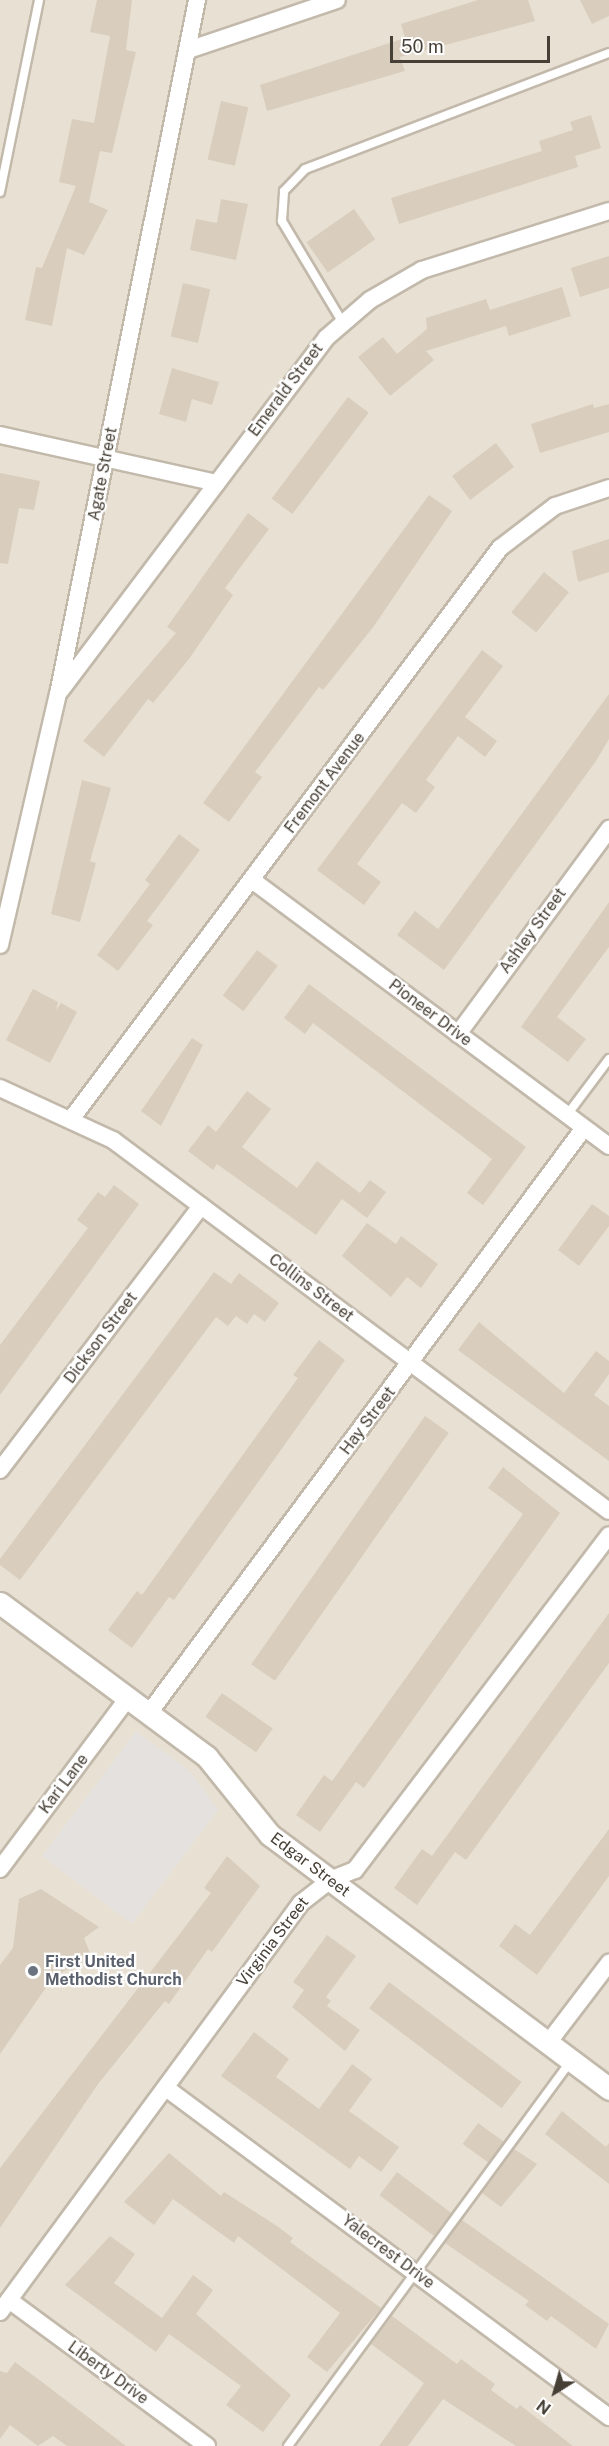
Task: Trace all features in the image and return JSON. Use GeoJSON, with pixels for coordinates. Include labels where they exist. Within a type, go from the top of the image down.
{"type":"FeatureCollection","features":[{"type":"Feature","properties":{"kind":"street","name":"Agate Street"},"geometry":{"type":"LineString","coordinates":[[0,945],[58,694],[197,0]]}},
{"type":"Feature","properties":{"kind":"street"},"geometry":{"type":"LineString","coordinates":[[188,50],[337,0]]}},
{"type":"Feature","properties":{"kind":"street","name":"Emerald Street"},"geometry":{"type":"LineString","coordinates":[[58,694],[326,338],[343,323],[422,270],[609,211]]}},
{"type":"Feature","properties":{"kind":"street"},"geometry":{"type":"LineString","coordinates":[[0,435],[217,483]]}},
{"type":"Feature","properties":{"kind":"street","name":"Fremont Avenue"},"geometry":{"type":"LineString","coordinates":[[72,1118],[500,548],[555,506],[609,488]]}},
{"type":"Feature","properties":{"kind":"street","name":"Ashley Street"},"geometry":{"type":"LineString","coordinates":[[458,1034],[609,829]]}},
{"type":"Feature","properties":{"kind":"street","name":"Pioneer Drive"},"geometry":{"type":"LineString","coordinates":[[252,880],[609,1146]]}},
{"type":"Feature","properties":{"kind":"street","name":"Collins Street"},"geometry":{"type":"LineString","coordinates":[[0,1088],[72,1118],[113,1140],[609,1511]]}},
{"type":"Feature","properties":{"kind":"street","name":"Hay Street"},"geometry":{"type":"LineString","coordinates":[[149,1713],[584,1128]]}},
{"type":"Feature","properties":{"kind":"street","name":"Dickson Street"},"geometry":{"type":"LineString","coordinates":[[0,1470],[201,1206]]}},
{"type":"Feature","properties":{"kind":"street","name":"Virginia Street"},"geometry":{"type":"LineString","coordinates":[[4,2306],[301,1903],[330,1880],[355,1870],[609,1535]]}},
{"type":"Feature","properties":{"kind":"street","name":"Edgar Street"},"geometry":{"type":"LineString","coordinates":[[0,1603],[207,1757],[228,1776],[259,1824],[609,2089]]}},
{"type":"Feature","properties":{"kind":"street","name":"Kari Lane"},"geometry":{"type":"LineString","coordinates":[[0,1869],[128,1698]]}},
{"type":"Feature","properties":{"kind":"street"},"geometry":{"type":"LineString","coordinates":[[548,2043],[609,1963]]}},
{"type":"Feature","properties":{"kind":"street","name":"Yalecrest Drive"},"geometry":{"type":"LineString","coordinates":[[166,2088],[609,2416]]}},
{"type":"Feature","properties":{"kind":"street","name":"Liberty Drive"},"geometry":{"type":"LineString","coordinates":[[4,2306],[207,2446]]}},
{"type":"Feature","properties":{"kind":"lane"},"geometry":{"type":"LineString","coordinates":[[0,192],[39,0]]}},
{"type":"Feature","properties":{"kind":"lane"},"geometry":{"type":"LineString","coordinates":[[343,323],[282,221],[284,191],[305,170],[609,53]]}},
{"type":"Feature","properties":{"kind":"lane"},"geometry":{"type":"LineString","coordinates":[[567,1115],[609,1059]]}},
{"type":"Feature","properties":{"kind":"lane"},"geometry":{"type":"LineString","coordinates":[[288,2446],[571,2060]]}},
{"type":"Feature","properties":{"kind":"shaded area"},"geometry":{"type":"Polygon","coordinates":[[[0,0],[609,0],[609,2446],[0,2446],[0,0]]]}},
{"type":"Feature","properties":{"kind":"shaded area"},"geometry":{"type":"Polygon","coordinates":[[[136,1731],[190,1771],[218,1810],[132,1924],[42,1856],[136,1731]]]}},
{"type":"Feature","properties":{"kind":"building"},"geometry":{"type":"Polygon","coordinates":[[[97,0],[132,0],[126,50],[136,52],[112,153],[100,151],[89,202],[108,210],[84,255],[67,248],[52,326],[25,320],[36,267],[42,268],[76,186],[59,182],[72,119],[94,123],[110,36],[90,32],[97,0]]]}},
{"type":"Feature","properties":{"kind":"building"},"geometry":{"type":"Polygon","coordinates":[[[478,0],[528,0],[535,21],[400,57],[405,71],[267,111],[260,85],[405,38],[401,24],[478,0]]]}},
{"type":"Feature","properties":{"kind":"building"},"geometry":{"type":"Polygon","coordinates":[[[580,0],[609,0],[609,16],[592,24],[580,0]]]}},
{"type":"Feature","properties":{"kind":"building"},"geometry":{"type":"Polygon","coordinates":[[[221,101],[248,107],[235,166],[208,159],[221,101]]]}},
{"type":"Feature","properties":{"kind":"building"},"geometry":{"type":"Polygon","coordinates":[[[591,115],[601,148],[575,156],[578,167],[399,224],[391,198],[542,151],[539,141],[573,130],[570,122],[591,115]]]}},
{"type":"Feature","properties":{"kind":"building"},"geometry":{"type":"Polygon","coordinates":[[[221,199],[248,204],[236,260],[190,250],[196,219],[217,223],[221,199]]]}},
{"type":"Feature","properties":{"kind":"building"},"geometry":{"type":"Polygon","coordinates":[[[354,209],[375,239],[328,273],[306,242],[354,209]]]}},
{"type":"Feature","properties":{"kind":"building"},"geometry":{"type":"Polygon","coordinates":[[[609,256],[609,288],[580,297],[571,268],[609,256]]]}},
{"type":"Feature","properties":{"kind":"building"},"geometry":{"type":"Polygon","coordinates":[[[183,283],[210,289],[198,343],[171,337],[183,283]]]}},
{"type":"Feature","properties":{"kind":"building"},"geometry":{"type":"Polygon","coordinates":[[[562,287],[571,316],[509,336],[506,326],[426,351],[434,360],[390,396],[358,357],[383,337],[397,354],[427,329],[426,318],[486,299],[490,310],[562,287]]]}},
{"type":"Feature","properties":{"kind":"building"},"geometry":{"type":"Polygon","coordinates":[[[172,368],[219,382],[212,405],[192,399],[186,422],[159,414],[172,368]]]}},
{"type":"Feature","properties":{"kind":"building"},"geometry":{"type":"Polygon","coordinates":[[[348,397],[369,413],[292,514],[272,498],[348,397]]]}},
{"type":"Feature","properties":{"kind":"building"},"geometry":{"type":"Polygon","coordinates":[[[593,404],[594,408],[609,404],[609,432],[540,453],[531,424],[593,404]]]}},
{"type":"Feature","properties":{"kind":"building"},"geometry":{"type":"Polygon","coordinates":[[[496,443],[514,467],[470,500],[452,476],[496,443]]]}},
{"type":"Feature","properties":{"kind":"building"},"geometry":{"type":"Polygon","coordinates":[[[0,473],[40,481],[34,510],[19,508],[8,564],[0,563],[0,473]]]}},
{"type":"Feature","properties":{"kind":"building"},"geometry":{"type":"Polygon","coordinates":[[[429,495],[452,511],[374,626],[323,690],[319,687],[255,772],[262,777],[229,822],[203,803],[429,495]]]}},
{"type":"Feature","properties":{"kind":"building"},"geometry":{"type":"Polygon","coordinates":[[[248,513],[269,529],[225,588],[233,595],[189,659],[153,703],[148,699],[104,757],[83,741],[176,633],[167,627],[248,513]]]}},
{"type":"Feature","properties":{"kind":"building"},"geometry":{"type":"Polygon","coordinates":[[[609,539],[609,572],[578,582],[572,551],[609,539]]]}},
{"type":"Feature","properties":{"kind":"building"},"geometry":{"type":"Polygon","coordinates":[[[544,572],[569,592],[536,633],[511,612],[544,572]]]}},
{"type":"Feature","properties":{"kind":"building"},"geometry":{"type":"Polygon","coordinates":[[[482,650],[503,666],[465,717],[497,741],[485,757],[458,736],[426,780],[435,787],[416,813],[402,803],[357,864],[381,882],[364,905],[317,870],[482,650]]]}},
{"type":"Feature","properties":{"kind":"building"},"geometry":{"type":"Polygon","coordinates":[[[609,694],[609,739],[596,761],[444,970],[397,935],[415,911],[438,929],[609,694]]]}},
{"type":"Feature","properties":{"kind":"building"},"geometry":{"type":"Polygon","coordinates":[[[82,780],[111,788],[90,861],[96,863],[80,922],[51,914],[82,780]]]}},
{"type":"Feature","properties":{"kind":"building"},"geometry":{"type":"Polygon","coordinates":[[[179,834],[200,850],[147,921],[153,925],[118,971],[97,955],[150,884],[145,880],[179,834]]]}},
{"type":"Feature","properties":{"kind":"building"},"geometry":{"type":"Polygon","coordinates":[[[609,902],[609,947],[557,1017],[586,1039],[568,1062],[521,1027],[609,902]]]}},
{"type":"Feature","properties":{"kind":"building"},"geometry":{"type":"Polygon","coordinates":[[[257,950],[278,966],[243,1011],[223,996],[257,950]]]}},
{"type":"Feature","properties":{"kind":"building"},"geometry":{"type":"Polygon","coordinates":[[[309,984],[526,1147],[483,1205],[467,1193],[492,1159],[313,1023],[305,1034],[284,1018],[309,984]]]}},
{"type":"Feature","properties":{"kind":"building"},"geometry":{"type":"Polygon","coordinates":[[[33,989],[58,1002],[56,1010],[61,1003],[77,1012],[50,1063],[6,1040],[33,989]]]}},
{"type":"Feature","properties":{"kind":"building"},"geometry":{"type":"Polygon","coordinates":[[[192,1038],[203,1045],[161,1126],[141,1111],[192,1038]]]}},
{"type":"Feature","properties":{"kind":"building"},"geometry":{"type":"Polygon","coordinates":[[[247,1091],[271,1109],[242,1147],[297,1188],[317,1161],[360,1193],[370,1180],[386,1192],[367,1218],[342,1199],[316,1235],[217,1164],[213,1170],[188,1151],[208,1125],[216,1132],[247,1091]]]}},
{"type":"Feature","properties":{"kind":"building"},"geometry":{"type":"Polygon","coordinates":[[[114,1185],[139,1204],[0,1395],[0,1345],[88,1228],[77,1220],[98,1192],[105,1197],[114,1185]]]}},
{"type":"Feature","properties":{"kind":"building"},"geometry":{"type":"Polygon","coordinates":[[[592,1204],[609,1216],[609,1226],[579,1266],[558,1250],[592,1204]]]}},
{"type":"Feature","properties":{"kind":"building"},"geometry":{"type":"Polygon","coordinates":[[[367,1223],[396,1244],[401,1236],[438,1264],[421,1288],[407,1277],[391,1297],[342,1256],[367,1223]]]}},
{"type":"Feature","properties":{"kind":"building"},"geometry":{"type":"Polygon","coordinates":[[[214,1272],[231,1284],[239,1273],[279,1303],[265,1322],[254,1314],[247,1324],[236,1316],[228,1326],[216,1317],[20,1580],[0,1565],[0,1559],[214,1272]]]}},
{"type":"Feature","properties":{"kind":"building"},"geometry":{"type":"Polygon","coordinates":[[[479,1322],[564,1393],[596,1351],[609,1361],[609,1374],[594,1395],[609,1406],[609,1461],[458,1350],[479,1322]]]}},
{"type":"Feature","properties":{"kind":"building"},"geometry":{"type":"Polygon","coordinates":[[[319,1340],[345,1360],[174,1600],[169,1597],[132,1648],[108,1630],[137,1591],[142,1595],[298,1378],[293,1375],[319,1340]]]}},
{"type":"Feature","properties":{"kind":"building"},"geometry":{"type":"Polygon","coordinates":[[[425,1416],[449,1433],[275,1681],[251,1664],[425,1416]]]}},
{"type":"Feature","properties":{"kind":"building"},"geometry":{"type":"Polygon","coordinates":[[[503,1467],[560,1513],[364,1788],[356,1782],[320,1832],[296,1815],[324,1775],[332,1781],[523,1514],[488,1488],[503,1467]]]}},
{"type":"Feature","properties":{"kind":"building"},"geometry":{"type":"Polygon","coordinates":[[[609,1613],[609,1663],[466,1860],[455,1852],[417,1905],[394,1888],[422,1849],[432,1856],[609,1613]]]}},
{"type":"Feature","properties":{"kind":"building"},"geometry":{"type":"Polygon","coordinates":[[[222,1693],[273,1729],[256,1752],[205,1717],[222,1693]]]}},
{"type":"Feature","properties":{"kind":"building"},"geometry":{"type":"Polygon","coordinates":[[[609,1829],[609,1876],[537,1975],[499,1946],[515,1924],[530,1935],[609,1829]]]}},
{"type":"Feature","properties":{"kind":"building"},"geometry":{"type":"Polygon","coordinates":[[[227,1856],[260,1886],[212,1952],[208,1949],[169,2004],[165,2001],[98,2084],[0,2228],[0,2168],[211,1893],[204,1888],[227,1856]]]}},
{"type":"Feature","properties":{"kind":"building","name":"First United Methodist Church"},"geometry":{"type":"Polygon","coordinates":[[[41,1889],[99,1927],[84,1938],[92,1958],[54,1976],[0,2054],[0,1965],[13,1948],[19,1899],[41,1889]]]}},
{"type":"Feature","properties":{"kind":"building"},"geometry":{"type":"Polygon","coordinates":[[[327,1935],[356,1956],[326,1997],[331,2001],[327,2006],[360,2030],[345,2051],[292,2007],[304,1990],[293,1982],[327,1935]]]}},
{"type":"Feature","properties":{"kind":"building"},"geometry":{"type":"Polygon","coordinates":[[[389,1982],[522,2082],[502,2108],[369,2008],[389,1982]]]}},
{"type":"Feature","properties":{"kind":"building"},"geometry":{"type":"Polygon","coordinates":[[[254,2032],[289,2059],[276,2077],[319,2109],[352,2064],[372,2079],[349,2111],[399,2147],[381,2172],[359,2156],[350,2169],[221,2076],[254,2032]]]}},
{"type":"Feature","properties":{"kind":"building"},"geometry":{"type":"Polygon","coordinates":[[[562,2111],[606,2147],[609,2143],[609,2184],[545,2134],[562,2111]]]}},
{"type":"Feature","properties":{"kind":"building"},"geometry":{"type":"Polygon","coordinates":[[[478,2123],[504,2142],[489,2163],[463,2144],[478,2123]]]}},
{"type":"Feature","properties":{"kind":"building"},"geometry":{"type":"Polygon","coordinates":[[[514,2149],[537,2164],[501,2207],[482,2193],[514,2149]]]}},
{"type":"Feature","properties":{"kind":"building"},"geometry":{"type":"Polygon","coordinates":[[[169,2153],[221,2196],[224,2192],[277,2226],[293,2238],[290,2242],[381,2308],[327,2372],[307,2357],[340,2313],[238,2236],[234,2243],[173,2199],[154,2225],[124,2202],[169,2153]]]}},
{"type":"Feature","properties":{"kind":"building"},"geometry":{"type":"Polygon","coordinates":[[[397,2172],[451,2213],[434,2236],[380,2195],[397,2172]]]}},
{"type":"Feature","properties":{"kind":"building"},"geometry":{"type":"Polygon","coordinates":[[[462,2220],[609,2324],[596,2349],[551,2316],[547,2321],[525,2305],[529,2301],[445,2243],[462,2220]]]}},
{"type":"Feature","properties":{"kind":"building"},"geometry":{"type":"Polygon","coordinates":[[[110,2236],[135,2254],[114,2283],[162,2318],[193,2275],[213,2290],[196,2314],[291,2395],[263,2432],[226,2405],[241,2386],[169,2334],[156,2352],[65,2285],[110,2236]]]}},
{"type":"Feature","properties":{"kind":"building"},"geometry":{"type":"Polygon","coordinates":[[[392,2316],[457,2364],[461,2359],[495,2384],[491,2390],[517,2409],[520,2405],[573,2446],[516,2446],[443,2399],[408,2446],[379,2446],[424,2383],[371,2344],[392,2316]]]}},
{"type":"Feature","properties":{"kind":"building"},"geometry":{"type":"Polygon","coordinates":[[[15,2362],[126,2446],[67,2446],[53,2436],[38,2446],[10,2425],[0,2439],[0,2371],[7,2373],[15,2362]]]}},
{"type":"Feature","properties":{"kind":"place","name":"First United Methodist Church"},"geometry":{"type":"Point","coordinates":[33,1971]}}]}
